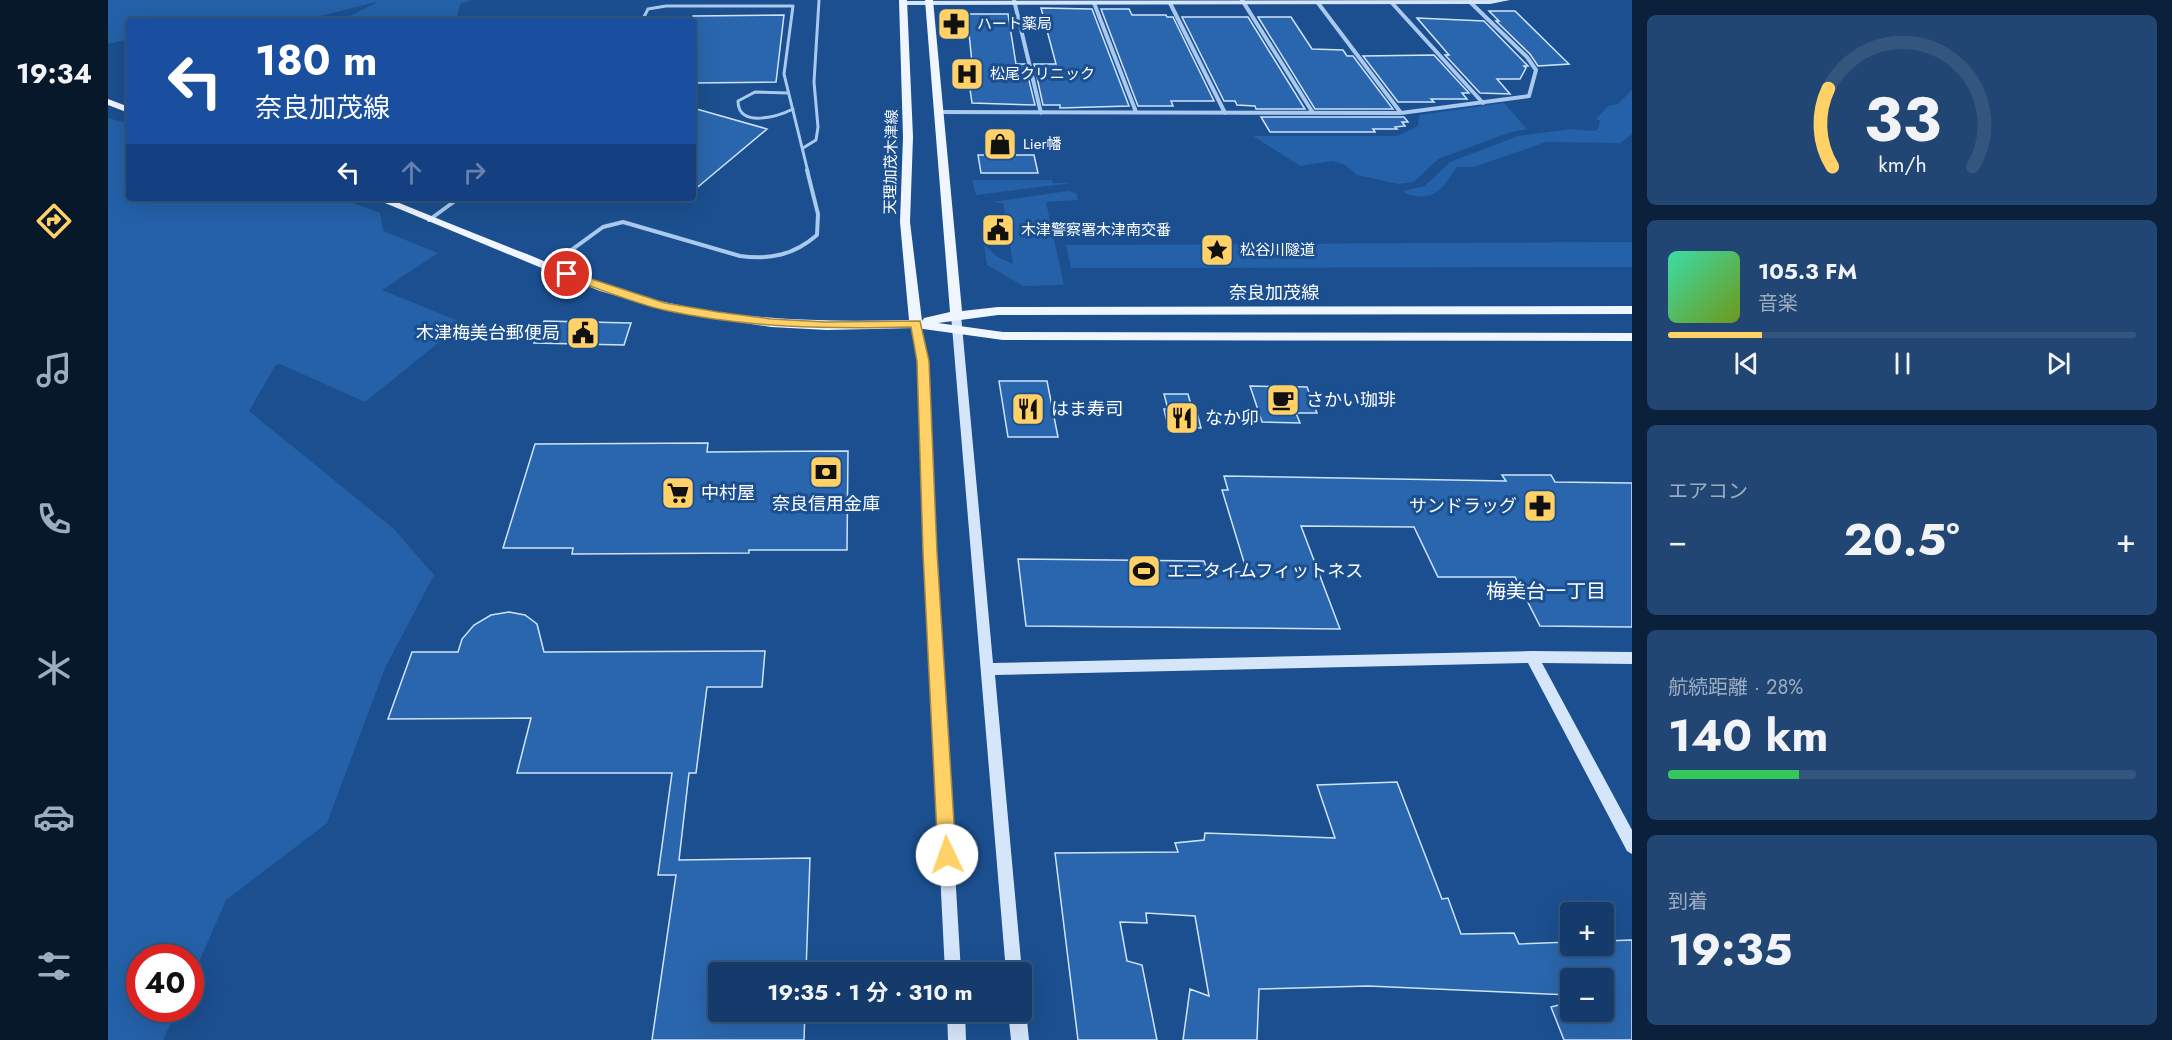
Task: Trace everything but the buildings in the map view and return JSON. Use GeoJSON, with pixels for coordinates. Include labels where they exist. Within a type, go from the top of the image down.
{"type":"FeatureCollection","features":[{"type":"Feature","properties":{"kind":"main road","name":"天理加茂木津線"},"geometry":{"type":"LineString","coordinates":[[903,2],[908,137],[905,222],[916,324]]}},
{"type":"Feature","properties":{"kind":"main road"},"geometry":{"type":"LineString","coordinates":[[929,2],[957,322]]}},
{"type":"Feature","properties":{"kind":"main road"},"geometry":{"type":"LineString","coordinates":[[108,102],[126,109]]}},
{"type":"Feature","properties":{"kind":"main road","name":"奈良加茂線"},"geometry":{"type":"LineString","coordinates":[[385,201],[548,267],[663,306],[771,323],[826,326],[957,322],[998,311],[1632,310]]}},
{"type":"Feature","properties":{"kind":"main road","name":"奈良加茂線"},"geometry":{"type":"LineString","coordinates":[[957,322],[1003,336],[1632,337]]}},
{"type":"Feature","properties":{"kind":"street"},"geometry":{"type":"LineString","coordinates":[[903,2],[1392,3],[1507,0]]}},
{"type":"Feature","properties":{"kind":"street"},"geometry":{"type":"LineString","coordinates":[[1014,2],[1041,113]]}},
{"type":"Feature","properties":{"kind":"street"},"geometry":{"type":"LineString","coordinates":[[1243,2],[1313,113]]}},
{"type":"Feature","properties":{"kind":"street"},"geometry":{"type":"LineString","coordinates":[[938,112],[1401,113],[1529,96],[1536,70],[1527,57],[1470,2]]}},
{"type":"Feature","properties":{"kind":"street"},"geometry":{"type":"LineString","coordinates":[[1094,3],[1136,112]]}},
{"type":"Feature","properties":{"kind":"street"},"geometry":{"type":"LineString","coordinates":[[1170,3],[1225,112]]}},
{"type":"Feature","properties":{"kind":"street"},"geometry":{"type":"LineString","coordinates":[[1318,3],[1401,113]]}},
{"type":"Feature","properties":{"kind":"street"},"geometry":{"type":"LineString","coordinates":[[1392,3],[1483,103]]}},
{"type":"Feature","properties":{"kind":"street"},"geometry":{"type":"LineString","coordinates":[[957,322],[1013,962]]}},
{"type":"Feature","properties":{"kind":"street"},"geometry":{"type":"LineString","coordinates":[[916,324],[923,361],[930,552],[952,962]]}},
{"type":"Feature","properties":{"kind":"street"},"geometry":{"type":"LineString","coordinates":[[987,669],[1532,657],[1632,658]]}},
{"type":"Feature","properties":{"kind":"street"},"geometry":{"type":"LineString","coordinates":[[1532,657],[1632,846]]}},
{"type":"Feature","properties":{"kind":"street"},"geometry":{"type":"LineString","coordinates":[[956,1022],[957,1040]]}},
{"type":"Feature","properties":{"kind":"street"},"geometry":{"type":"LineString","coordinates":[[1018,1022],[1020,1040]]}},
{"type":"Feature","properties":{"kind":"lane"},"geometry":{"type":"LineString","coordinates":[[803,148],[816,140],[818,127],[814,82],[819,0]]}},
{"type":"Feature","properties":{"kind":"lane"},"geometry":{"type":"LineString","coordinates":[[548,267],[603,227],[623,222],[741,258],[770,259],[806,245],[817,235],[818,214],[784,74],[792,6],[666,6],[648,9],[644,18]]}},
{"type":"Feature","properties":{"kind":"lane"},"geometry":{"type":"LineString","coordinates":[[788,93],[771,91],[747,94],[738,101],[738,106],[745,115],[764,118],[780,116],[793,109]]}},
{"type":"Feature","properties":{"kind":"lane"},"geometry":{"type":"LineString","coordinates":[[429,220],[455,201]]}},
{"type":"Feature","properties":{"kind":"shaded area"},"geometry":{"type":"Polygon","coordinates":[[[108,0],[471,0],[460,4],[457,18],[346,18],[377,2],[312,18],[126,18],[126,40],[108,44],[108,0]]]}},
{"type":"Feature","properties":{"kind":"shaded area"},"geometry":{"type":"Polygon","coordinates":[[[1632,90],[1632,134],[1620,143],[1546,142],[1474,167],[1457,167],[1436,193],[1424,197],[1403,191],[1425,186],[1450,162],[1518,136],[1571,129],[1594,131],[1598,129],[1600,121],[1596,119],[1608,106],[1618,104],[1632,90]]]}},
{"type":"Feature","properties":{"kind":"shaded area"},"geometry":{"type":"Polygon","coordinates":[[[1504,103],[1527,129],[1511,132],[1438,159],[1414,182],[1398,184],[1357,175],[1345,165],[1333,161],[1300,166],[1253,136],[1397,136],[1418,126],[1419,115],[1504,103]]]}},
{"type":"Feature","properties":{"kind":"shaded area"},"geometry":{"type":"Polygon","coordinates":[[[108,118],[126,123],[126,201],[347,201],[380,213],[383,231],[438,253],[382,290],[463,323],[365,402],[280,364],[275,366],[249,411],[394,529],[434,575],[385,668],[327,823],[226,900],[204,950],[204,944],[126,944],[126,1022],[171,1022],[163,1040],[108,1040],[108,118]]]}},
{"type":"Feature","properties":{"kind":"shaded area"},"geometry":{"type":"Polygon","coordinates":[[[972,180],[1052,180],[1053,183],[1071,183],[976,195],[972,180]]]}},
{"type":"Feature","properties":{"kind":"shaded area"},"geometry":{"type":"Polygon","coordinates":[[[1068,191],[1076,193],[1078,200],[1046,202],[1064,285],[1023,286],[987,265],[984,245],[998,257],[1013,264],[1003,203],[992,202],[1068,191]]]}},
{"type":"Feature","properties":{"kind":"shaded area"},"geometry":{"type":"Polygon","coordinates":[[[1632,242],[1632,267],[1071,268],[1066,245],[1632,242]]]}},
{"type":"Feature","properties":{"kind":"place","name":"ハート薬局"},"geometry":{"type":"Point","coordinates":[954,24]}},
{"type":"Feature","properties":{"kind":"place","name":"松尾クリニック"},"geometry":{"type":"Point","coordinates":[967,74]}},
{"type":"Feature","properties":{"kind":"place","name":"Lier幡"},"geometry":{"type":"Point","coordinates":[1000,144]}},
{"type":"Feature","properties":{"kind":"place","name":"木津警察署木津南交番"},"geometry":{"type":"Point","coordinates":[998,230]}},
{"type":"Feature","properties":{"kind":"place","name":"松谷川隧道"},"geometry":{"type":"Point","coordinates":[1217,250]}},
{"type":"Feature","properties":{"kind":"place","name":"木津梅美台郵便局"},"geometry":{"type":"Point","coordinates":[583,333]}},
{"type":"Feature","properties":{"kind":"place","name":"さかい珈琲"},"geometry":{"type":"Point","coordinates":[1283,400]}},
{"type":"Feature","properties":{"kind":"place","name":"はま寿司"},"geometry":{"type":"Point","coordinates":[1028,409]}},
{"type":"Feature","properties":{"kind":"place","name":"なか卯"},"geometry":{"type":"Point","coordinates":[1182,418]}},
{"type":"Feature","properties":{"kind":"place","name":"奈良信用金庫"},"geometry":{"type":"Point","coordinates":[826,472]}},
{"type":"Feature","properties":{"kind":"place","name":"中村屋"},"geometry":{"type":"Point","coordinates":[678,493]}},
{"type":"Feature","properties":{"kind":"place","name":"サンドラッグ"},"geometry":{"type":"Point","coordinates":[1540,506]}},
{"type":"Feature","properties":{"kind":"place","name":"エニタイムフィットネス"},"geometry":{"type":"Point","coordinates":[1144,571]}},
{"type":"Feature","properties":{"kind":"district","name":"梅美台一丁目"},"geometry":{"type":"Point","coordinates":[1546,591]}},
{"type":"Feature","properties":{"kind":"route"},"geometry":{"type":"LineString","coordinates":[[567,274],[663,306],[718,316],[771,323],[826,326],[916,324],[923,361],[930,552],[947,855]]}}]}
